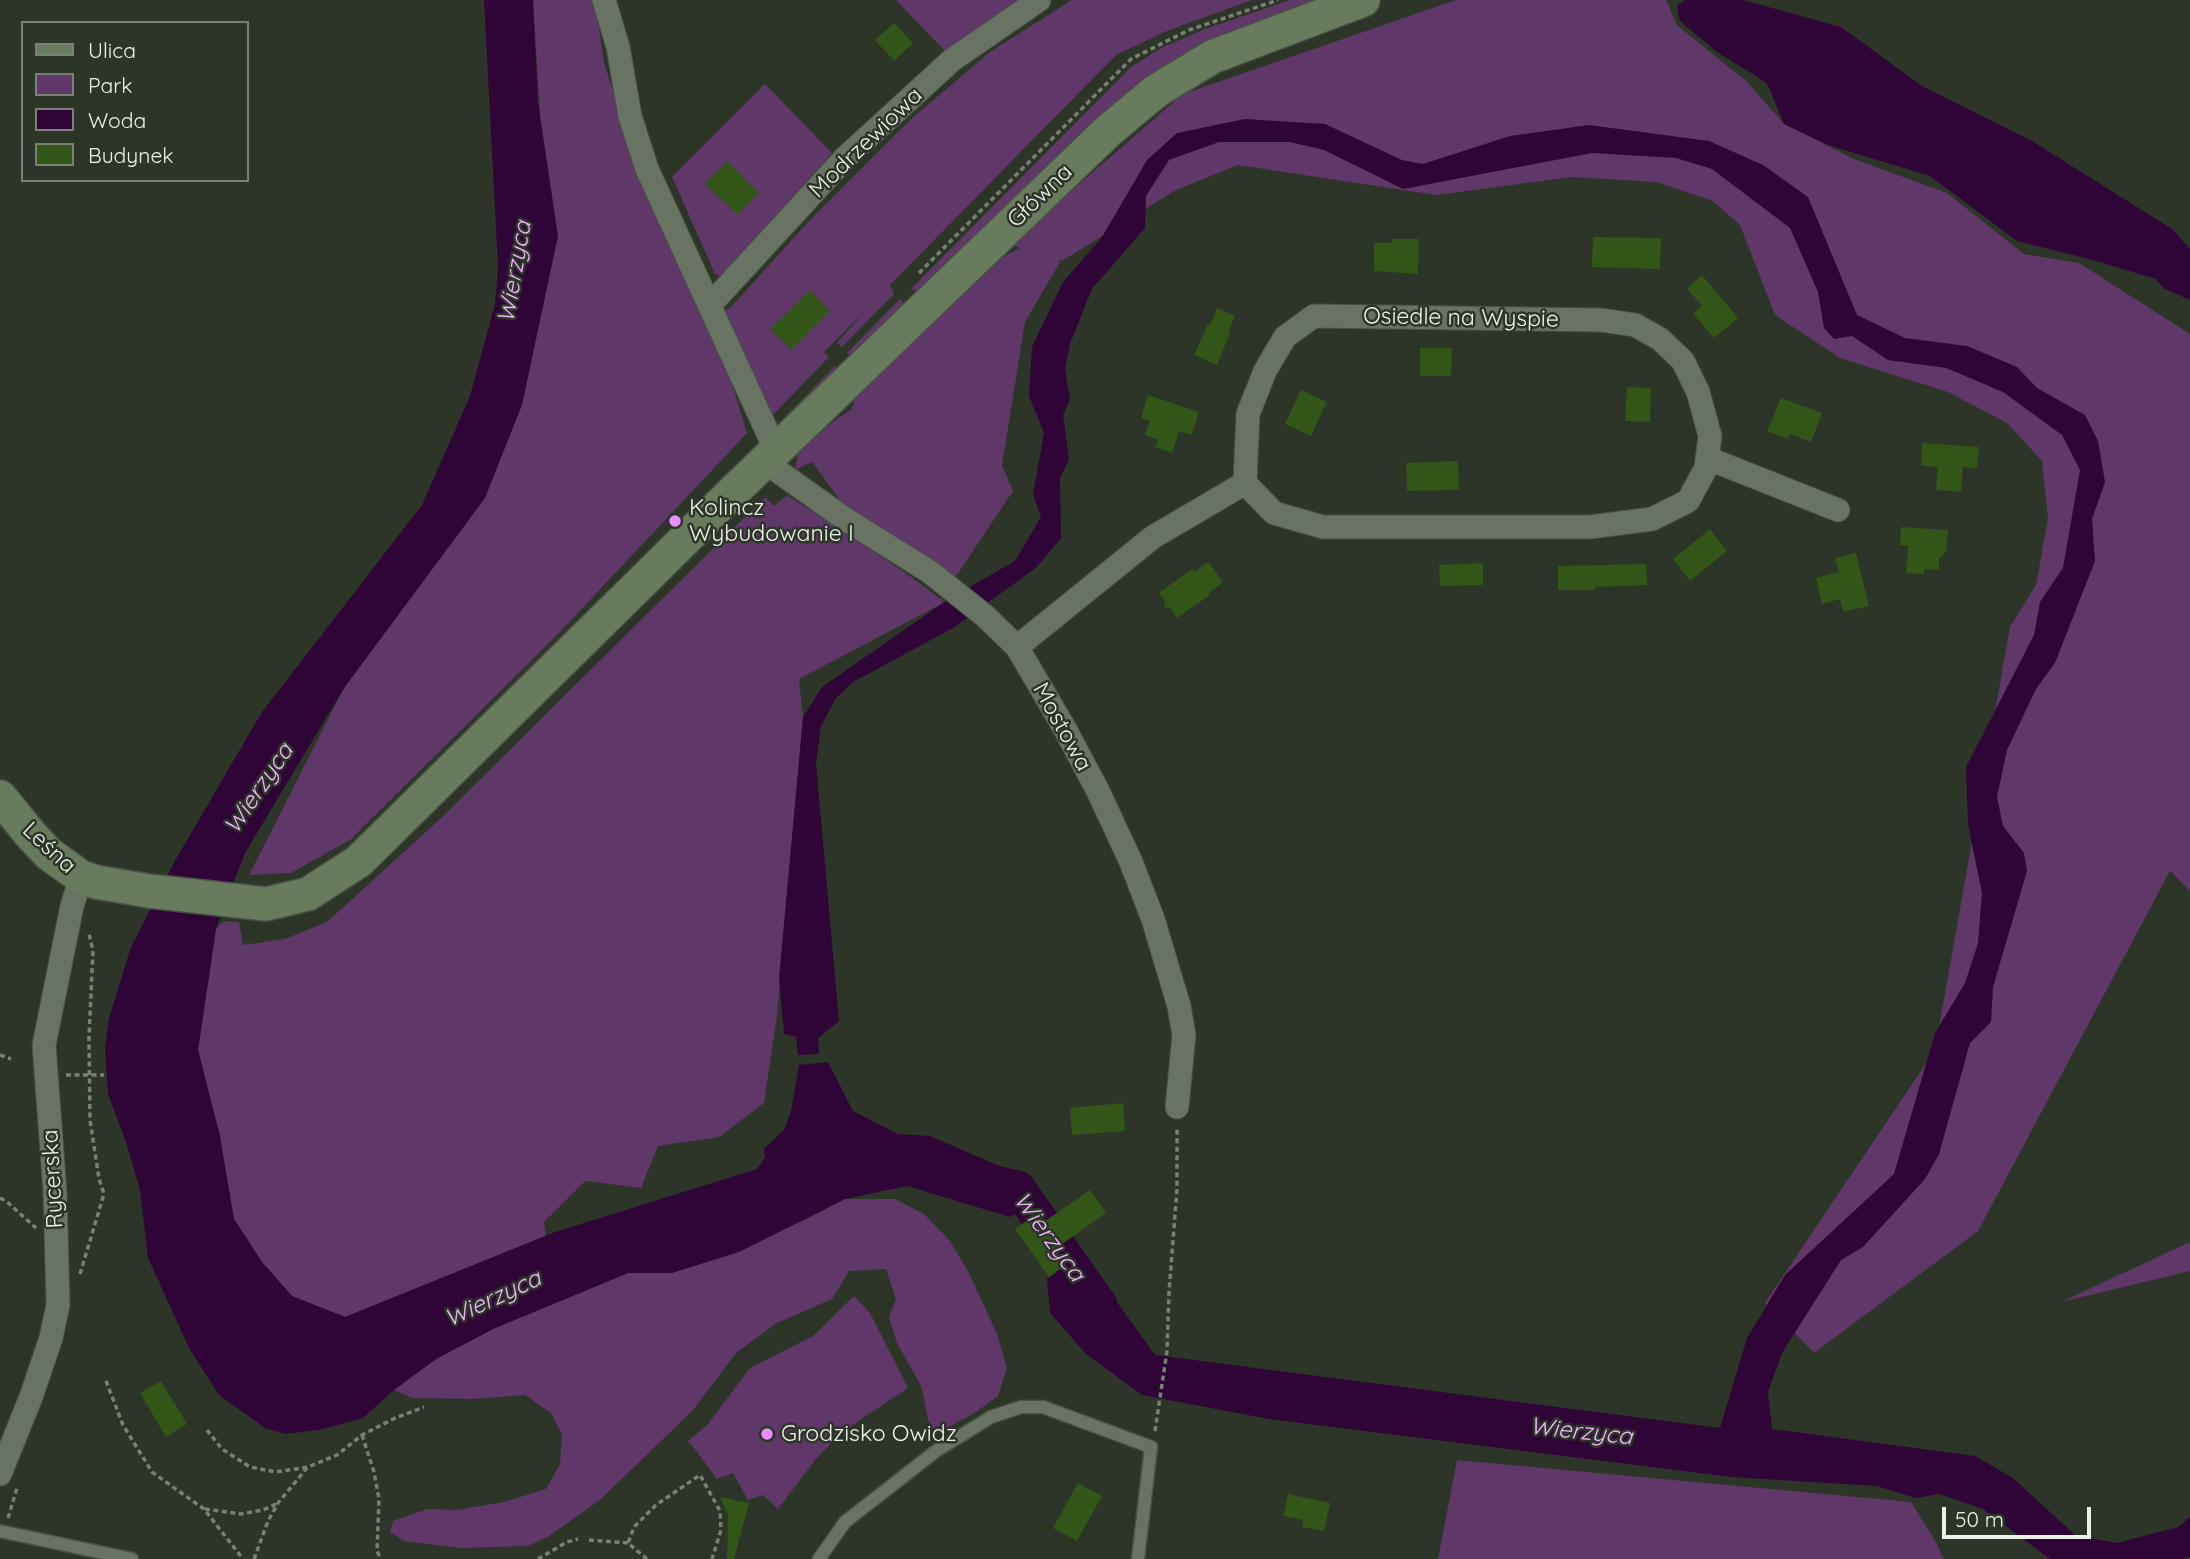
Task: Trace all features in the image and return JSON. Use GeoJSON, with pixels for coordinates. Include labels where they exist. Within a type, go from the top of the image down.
{"type":"FeatureCollection","features":[{"type":"Feature","properties":{"kind":"street"},"geometry":{"type":"LineString","coordinates":[[604,0],[618,47],[630,116],[647,169],[710,306],[771,457]]}},
{"type":"Feature","properties":{"kind":"street","name":"Modrzewiowa"},"geometry":{"type":"LineString","coordinates":[[710,306],[845,158],[952,60],[1039,0]]}},
{"type":"Feature","properties":{"kind":"street","name":"Główna"},"geometry":{"type":"LineString","coordinates":[[233,900],[266,904],[308,894],[359,861],[1108,131],[1156,91],[1212,57],[1363,0]]}},
{"type":"Feature","properties":{"kind":"street","name":"Osiedle na Wyspie"},"geometry":{"type":"LineString","coordinates":[[1314,316],[1601,320],[1635,325],[1660,339],[1683,361],[1698,392],[1710,436],[1706,468],[1688,501],[1652,519],[1590,527],[1323,527],[1274,513],[1245,482],[1248,414],[1265,371],[1285,337],[1314,316]]}},
{"type":"Feature","properties":{"kind":"street","name":"Mostowa"},"geometry":{"type":"LineString","coordinates":[[771,457],[845,519],[930,572],[985,616],[1017,647],[1098,791],[1131,862],[1153,919],[1179,1006],[1184,1035],[1177,1107]]}},
{"type":"Feature","properties":{"kind":"street"},"geometry":{"type":"LineString","coordinates":[[1707,458],[1839,510]]}},
{"type":"Feature","properties":{"kind":"street"},"geometry":{"type":"LineString","coordinates":[[1017,647],[1153,537],[1245,482]]}},
{"type":"Feature","properties":{"kind":"street","name":"Leśna"},"geometry":{"type":"LineString","coordinates":[[0,797],[49,854],[81,877],[96,883],[233,900]]}},
{"type":"Feature","properties":{"kind":"street","name":"Rycerska"},"geometry":{"type":"LineString","coordinates":[[0,1474],[31,1397],[51,1338],[58,1305],[55,1192],[44,1045],[72,906],[81,877]]}},
{"type":"Feature","properties":{"kind":"lane"},"geometry":{"type":"LineString","coordinates":[[819,1559],[845,1522],[936,1451],[991,1417],[1021,1406],[1043,1407],[1151,1447],[1138,1559]]}},
{"type":"Feature","properties":{"kind":"lane"},"geometry":{"type":"LineString","coordinates":[[0,1531],[132,1559]]}},
{"type":"Feature","properties":{"kind":"path"},"geometry":{"type":"LineString","coordinates":[[0,1055],[11,1059]]}},
{"type":"Feature","properties":{"kind":"path"},"geometry":{"type":"LineString","coordinates":[[47,1075],[104,1075]]}},
{"type":"Feature","properties":{"kind":"path"},"geometry":{"type":"LineString","coordinates":[[1151,1447],[1167,1351],[1168,1292],[1177,1189],[1177,1107]]}},
{"type":"Feature","properties":{"kind":"path"},"geometry":{"type":"LineString","coordinates":[[106,1381],[123,1425],[152,1472],[204,1509],[243,1559]]}},
{"type":"Feature","properties":{"kind":"path"},"geometry":{"type":"LineString","coordinates":[[207,1430],[222,1449],[250,1467],[276,1472],[307,1466],[337,1455],[362,1435],[424,1407]]}},
{"type":"Feature","properties":{"kind":"path"},"geometry":{"type":"LineString","coordinates":[[362,1435],[379,1499],[377,1551],[381,1559]]}},
{"type":"Feature","properties":{"kind":"path"},"geometry":{"type":"LineString","coordinates":[[254,1559],[268,1521],[278,1503],[307,1466]]}},
{"type":"Feature","properties":{"kind":"path"},"geometry":{"type":"LineString","coordinates":[[628,1543],[634,1527],[656,1505],[700,1475],[720,1511],[721,1530],[712,1559]]}},
{"type":"Feature","properties":{"kind":"path"},"geometry":{"type":"LineString","coordinates":[[204,1509],[241,1514],[263,1510],[278,1503]]}},
{"type":"Feature","properties":{"kind":"path"},"geometry":{"type":"LineString","coordinates":[[538,1559],[567,1542],[578,1539]]}},
{"type":"Feature","properties":{"kind":"path"},"geometry":{"type":"LineString","coordinates":[[589,1540],[628,1543],[646,1559]]}},
{"type":"Feature","properties":{"kind":"green space"},"geometry":{"type":"Polygon","coordinates":[[[533,0],[595,0],[604,63],[628,136],[705,294],[747,433],[558,634],[350,840],[291,873],[249,875],[344,688],[485,498],[540,113],[533,0]]]}},
{"type":"Feature","properties":{"kind":"green space"},"geometry":{"type":"Polygon","coordinates":[[[896,0],[1019,0],[945,51],[896,0]]]}},
{"type":"Feature","properties":{"kind":"green space"},"geometry":{"type":"Polygon","coordinates":[[[1072,0],[1252,0],[1167,31],[1116,55],[890,285],[894,294],[842,347],[837,343],[864,312],[824,352],[829,357],[769,419],[724,310],[730,308],[812,218],[910,120],[990,52],[1072,0]]]}},
{"type":"Feature","properties":{"kind":"green space"},"geometry":{"type":"Polygon","coordinates":[[[1290,0],[1337,0],[1213,45],[945,274],[936,273],[926,293],[911,289],[1131,67],[1161,48],[1205,29],[1290,0]]]}},
{"type":"Feature","properties":{"kind":"green space"},"geometry":{"type":"Polygon","coordinates":[[[1456,0],[1666,0],[1677,25],[1747,82],[1784,124],[1854,159],[1947,193],[2024,254],[2079,263],[2190,334],[2190,891],[2170,871],[1978,1231],[1814,1353],[1765,1303],[1935,1050],[2010,627],[2036,585],[2048,519],[2042,461],[2007,423],[1948,392],[1840,358],[1775,315],[1740,225],[1713,201],[1656,182],[1572,177],[1436,195],[1238,165],[1174,191],[1062,261],[1057,260],[1060,262],[1025,322],[1002,465],[1013,491],[955,578],[902,546],[842,503],[812,462],[795,470],[798,453],[830,424],[852,409],[857,387],[972,273],[1020,248],[1010,244],[1183,94],[1456,0]]]}},
{"type":"Feature","properties":{"kind":"green space"},"geometry":{"type":"Polygon","coordinates":[[[765,84],[832,153],[721,276],[715,274],[672,177],[765,84]]]}},
{"type":"Feature","properties":{"kind":"green space"},"geometry":{"type":"Polygon","coordinates":[[[900,299],[905,311],[852,358],[847,353],[900,299]]]}},
{"type":"Feature","properties":{"kind":"green space"},"geometry":{"type":"Polygon","coordinates":[[[835,366],[838,371],[793,419],[780,422],[835,366]]]}},
{"type":"Feature","properties":{"kind":"green space"},"geometry":{"type":"Polygon","coordinates":[[[787,495],[945,602],[799,679],[803,717],[777,1015],[764,1103],[719,1137],[658,1146],[641,1188],[585,1181],[544,1222],[546,1236],[345,1317],[292,1296],[262,1262],[234,1219],[198,1050],[216,929],[224,921],[239,922],[243,945],[285,939],[327,922],[440,819],[765,497],[774,506],[787,495]]]}},
{"type":"Feature","properties":{"kind":"green space"},"geometry":{"type":"Polygon","coordinates":[[[845,1199],[895,1199],[924,1214],[950,1241],[969,1273],[997,1334],[1007,1368],[998,1396],[976,1412],[936,1434],[928,1420],[922,1388],[897,1343],[889,1317],[896,1299],[886,1269],[849,1271],[832,1299],[777,1323],[737,1352],[693,1410],[600,1500],[549,1536],[528,1546],[460,1548],[404,1541],[390,1532],[393,1521],[427,1509],[457,1510],[504,1502],[546,1489],[560,1464],[562,1434],[551,1413],[525,1395],[473,1399],[412,1398],[394,1390],[436,1359],[493,1329],[628,1273],[672,1273],[803,1221],[845,1199]]]}},
{"type":"Feature","properties":{"kind":"green space"},"geometry":{"type":"Polygon","coordinates":[[[2190,1242],[2190,1271],[2061,1302],[2190,1242]]]}},
{"type":"Feature","properties":{"kind":"green space"},"geometry":{"type":"Polygon","coordinates":[[[854,1296],[870,1313],[908,1388],[842,1432],[816,1459],[778,1509],[763,1495],[748,1500],[733,1473],[717,1479],[687,1442],[708,1424],[750,1368],[813,1336],[854,1296]]]}},
{"type":"Feature","properties":{"kind":"green space"},"geometry":{"type":"Polygon","coordinates":[[[1457,1460],[1911,1502],[1944,1559],[1438,1559],[1457,1460]]]}},
{"type":"Feature","properties":{"kind":"water"},"geometry":{"type":"Polygon","coordinates":[[[484,0],[533,0],[538,102],[558,236],[522,405],[485,498],[344,688],[245,853],[216,929],[198,1050],[220,1136],[234,1219],[262,1262],[292,1296],[345,1317],[555,1232],[757,1169],[765,1157],[764,1149],[784,1130],[791,1111],[799,1065],[828,1062],[853,1111],[898,1134],[930,1136],[1027,1178],[1042,1198],[1010,1217],[907,1186],[845,1199],[739,1252],[672,1273],[628,1273],[493,1329],[436,1359],[394,1390],[363,1418],[319,1430],[285,1434],[265,1428],[219,1395],[189,1348],[148,1258],[140,1190],[108,1094],[105,1047],[109,1018],[131,947],[176,859],[262,712],[422,505],[470,396],[495,304],[498,267],[484,0]]]}},
{"type":"Feature","properties":{"kind":"water"},"geometry":{"type":"Polygon","coordinates":[[[1685,0],[1743,0],[1841,27],[1922,86],[2032,141],[2172,229],[2190,249],[2190,300],[2163,288],[2156,279],[2017,241],[1930,176],[1828,145],[1784,124],[1767,83],[1717,52],[1680,21],[1677,6],[1685,0]]]}},
{"type":"Feature","properties":{"kind":"water"},"geometry":{"type":"Polygon","coordinates":[[[1245,119],[1325,124],[1402,160],[1423,164],[1510,136],[1589,125],[1709,141],[1763,165],[1808,197],[1857,315],[1905,338],[1967,346],[2017,367],[2037,388],[2085,415],[2098,441],[2105,482],[2092,519],[2095,561],[2055,663],[2036,689],[2007,750],[1997,797],[2003,826],[2024,853],[2027,871],[1993,987],[1991,1022],[1970,1043],[1939,1154],[1925,1179],[1863,1247],[1841,1260],[1782,1353],[1768,1392],[1772,1429],[1975,1456],[2013,1478],[2075,1535],[2117,1543],[2178,1527],[2190,1517],[2190,1557],[2050,1559],[1983,1509],[1939,1494],[1916,1498],[1877,1486],[1731,1477],[1269,1419],[1142,1395],[1086,1354],[1050,1313],[1047,1279],[1067,1266],[1088,1262],[1155,1355],[1720,1428],[1747,1338],[1785,1275],[1894,1174],[1935,1033],[1965,983],[1978,943],[1982,893],[1968,825],[1966,767],[2034,635],[2040,602],[2063,568],[2080,470],[2062,435],[2003,392],[1946,368],[1888,360],[1852,336],[1834,339],[1824,328],[1818,292],[1790,228],[1712,169],[1676,158],[1592,153],[1403,189],[1324,150],[1290,142],[1219,142],[1169,160],[1146,196],[1145,228],[1092,289],[1070,344],[1065,369],[1070,399],[1063,415],[1069,459],[1060,478],[1061,538],[1037,567],[953,628],[853,682],[836,698],[821,726],[816,763],[839,1021],[818,1038],[819,1054],[798,1055],[796,1037],[784,1034],[779,978],[803,717],[822,687],[950,598],[1015,561],[1041,517],[1033,494],[1044,433],[1029,396],[1032,347],[1063,282],[1102,237],[1147,160],[1177,133],[1245,119]]]}},
{"type":"Feature","properties":{"kind":"building"},"geometry":{"type":"Polygon","coordinates":[[[894,23],[913,43],[894,61],[875,40],[894,23]]]}},
{"type":"Feature","properties":{"kind":"building"},"geometry":{"type":"Polygon","coordinates":[[[727,161],[759,193],[738,215],[705,184],[727,161]]]}},
{"type":"Feature","properties":{"kind":"building"},"geometry":{"type":"Polygon","coordinates":[[[1593,237],[1661,238],[1660,269],[1592,267],[1593,237]]]}},
{"type":"Feature","properties":{"kind":"building"},"geometry":{"type":"Polygon","coordinates":[[[1392,239],[1419,239],[1418,274],[1374,271],[1374,243],[1392,243],[1392,239]]]}},
{"type":"Feature","properties":{"kind":"building"},"geometry":{"type":"Polygon","coordinates":[[[1702,275],[1738,318],[1714,338],[1693,314],[1702,306],[1687,288],[1702,275]]]}},
{"type":"Feature","properties":{"kind":"building"},"geometry":{"type":"Polygon","coordinates":[[[810,290],[830,311],[791,350],[770,329],[810,290]]]}},
{"type":"Feature","properties":{"kind":"building"},"geometry":{"type":"Polygon","coordinates":[[[1217,308],[1235,316],[1217,365],[1194,355],[1217,308]]]}},
{"type":"Feature","properties":{"kind":"building"},"geometry":{"type":"Polygon","coordinates":[[[1420,348],[1452,348],[1451,376],[1420,376],[1420,348]]]}},
{"type":"Feature","properties":{"kind":"building"},"geometry":{"type":"Polygon","coordinates":[[[1627,387],[1651,388],[1650,422],[1625,421],[1627,387]]]}},
{"type":"Feature","properties":{"kind":"building"},"geometry":{"type":"Polygon","coordinates":[[[1301,390],[1327,402],[1311,436],[1285,424],[1301,390]]]}},
{"type":"Feature","properties":{"kind":"building"},"geometry":{"type":"Polygon","coordinates":[[[1148,395],[1199,412],[1192,435],[1179,431],[1172,453],[1155,447],[1158,440],[1145,435],[1150,421],[1141,418],[1148,395]]]}},
{"type":"Feature","properties":{"kind":"building"},"geometry":{"type":"Polygon","coordinates":[[[1781,398],[1822,413],[1811,442],[1790,434],[1788,439],[1767,431],[1781,398]]]}},
{"type":"Feature","properties":{"kind":"building"},"geometry":{"type":"Polygon","coordinates":[[[1922,443],[1979,447],[1977,468],[1963,467],[1961,492],[1936,490],[1938,467],[1921,466],[1922,443]]]}},
{"type":"Feature","properties":{"kind":"building"},"geometry":{"type":"Polygon","coordinates":[[[1458,461],[1459,490],[1407,491],[1406,463],[1458,461]]]}},
{"type":"Feature","properties":{"kind":"building"},"geometry":{"type":"Polygon","coordinates":[[[1901,527],[1948,530],[1946,552],[1939,558],[1939,570],[1924,569],[1924,574],[1906,573],[1908,545],[1900,545],[1901,527]]]}},
{"type":"Feature","properties":{"kind":"building"},"geometry":{"type":"Polygon","coordinates":[[[1710,529],[1727,551],[1690,581],[1673,559],[1710,529]]]}},
{"type":"Feature","properties":{"kind":"building"},"geometry":{"type":"Polygon","coordinates":[[[1856,553],[1869,606],[1843,612],[1840,599],[1822,604],[1816,578],[1839,572],[1835,558],[1856,553]]]}},
{"type":"Feature","properties":{"kind":"building"},"geometry":{"type":"Polygon","coordinates":[[[1208,562],[1223,582],[1209,593],[1210,595],[1177,618],[1170,608],[1164,607],[1165,601],[1159,593],[1192,569],[1194,572],[1208,562]]]}},
{"type":"Feature","properties":{"kind":"building"},"geometry":{"type":"Polygon","coordinates":[[[1483,563],[1483,585],[1440,586],[1439,565],[1483,563]]]}},
{"type":"Feature","properties":{"kind":"building"},"geometry":{"type":"Polygon","coordinates":[[[1646,564],[1647,585],[1558,590],[1558,566],[1646,564]]]}},
{"type":"Feature","properties":{"kind":"building"},"geometry":{"type":"Polygon","coordinates":[[[1123,1103],[1125,1131],[1072,1135],[1070,1108],[1123,1103]]]}},
{"type":"Feature","properties":{"kind":"building"},"geometry":{"type":"Polygon","coordinates":[[[1090,1190],[1106,1213],[1055,1249],[1066,1265],[1049,1277],[1015,1229],[1032,1217],[1038,1226],[1090,1190]]]}},
{"type":"Feature","properties":{"kind":"building"},"geometry":{"type":"Polygon","coordinates":[[[161,1381],[187,1424],[166,1437],[140,1393],[161,1381]]]}},
{"type":"Feature","properties":{"kind":"building"},"geometry":{"type":"Polygon","coordinates":[[[1078,1483],[1102,1496],[1077,1541],[1053,1528],[1078,1483]]]}},
{"type":"Feature","properties":{"kind":"building"},"geometry":{"type":"Polygon","coordinates":[[[1288,1494],[1330,1503],[1324,1531],[1302,1527],[1303,1520],[1283,1516],[1288,1494]]]}},
{"type":"Feature","properties":{"kind":"building"},"geometry":{"type":"Polygon","coordinates":[[[720,1497],[749,1503],[734,1559],[727,1559],[728,1515],[720,1497]]]}},
{"type":"Feature","properties":{"kind":"waterway","name":"Wierzyca"},"geometry":{"type":"LineString","coordinates":[[990,1182],[1018,1188],[1100,1305]]}},
{"type":"Feature","properties":{"kind":"place","name":"Kolincz Wybudowanie I"},"geometry":{"type":"Point","coordinates":[675,521]}},
{"type":"Feature","properties":{"kind":"place","name":"Grodzisko Owidz"},"geometry":{"type":"Point","coordinates":[767,1434]}}]}
